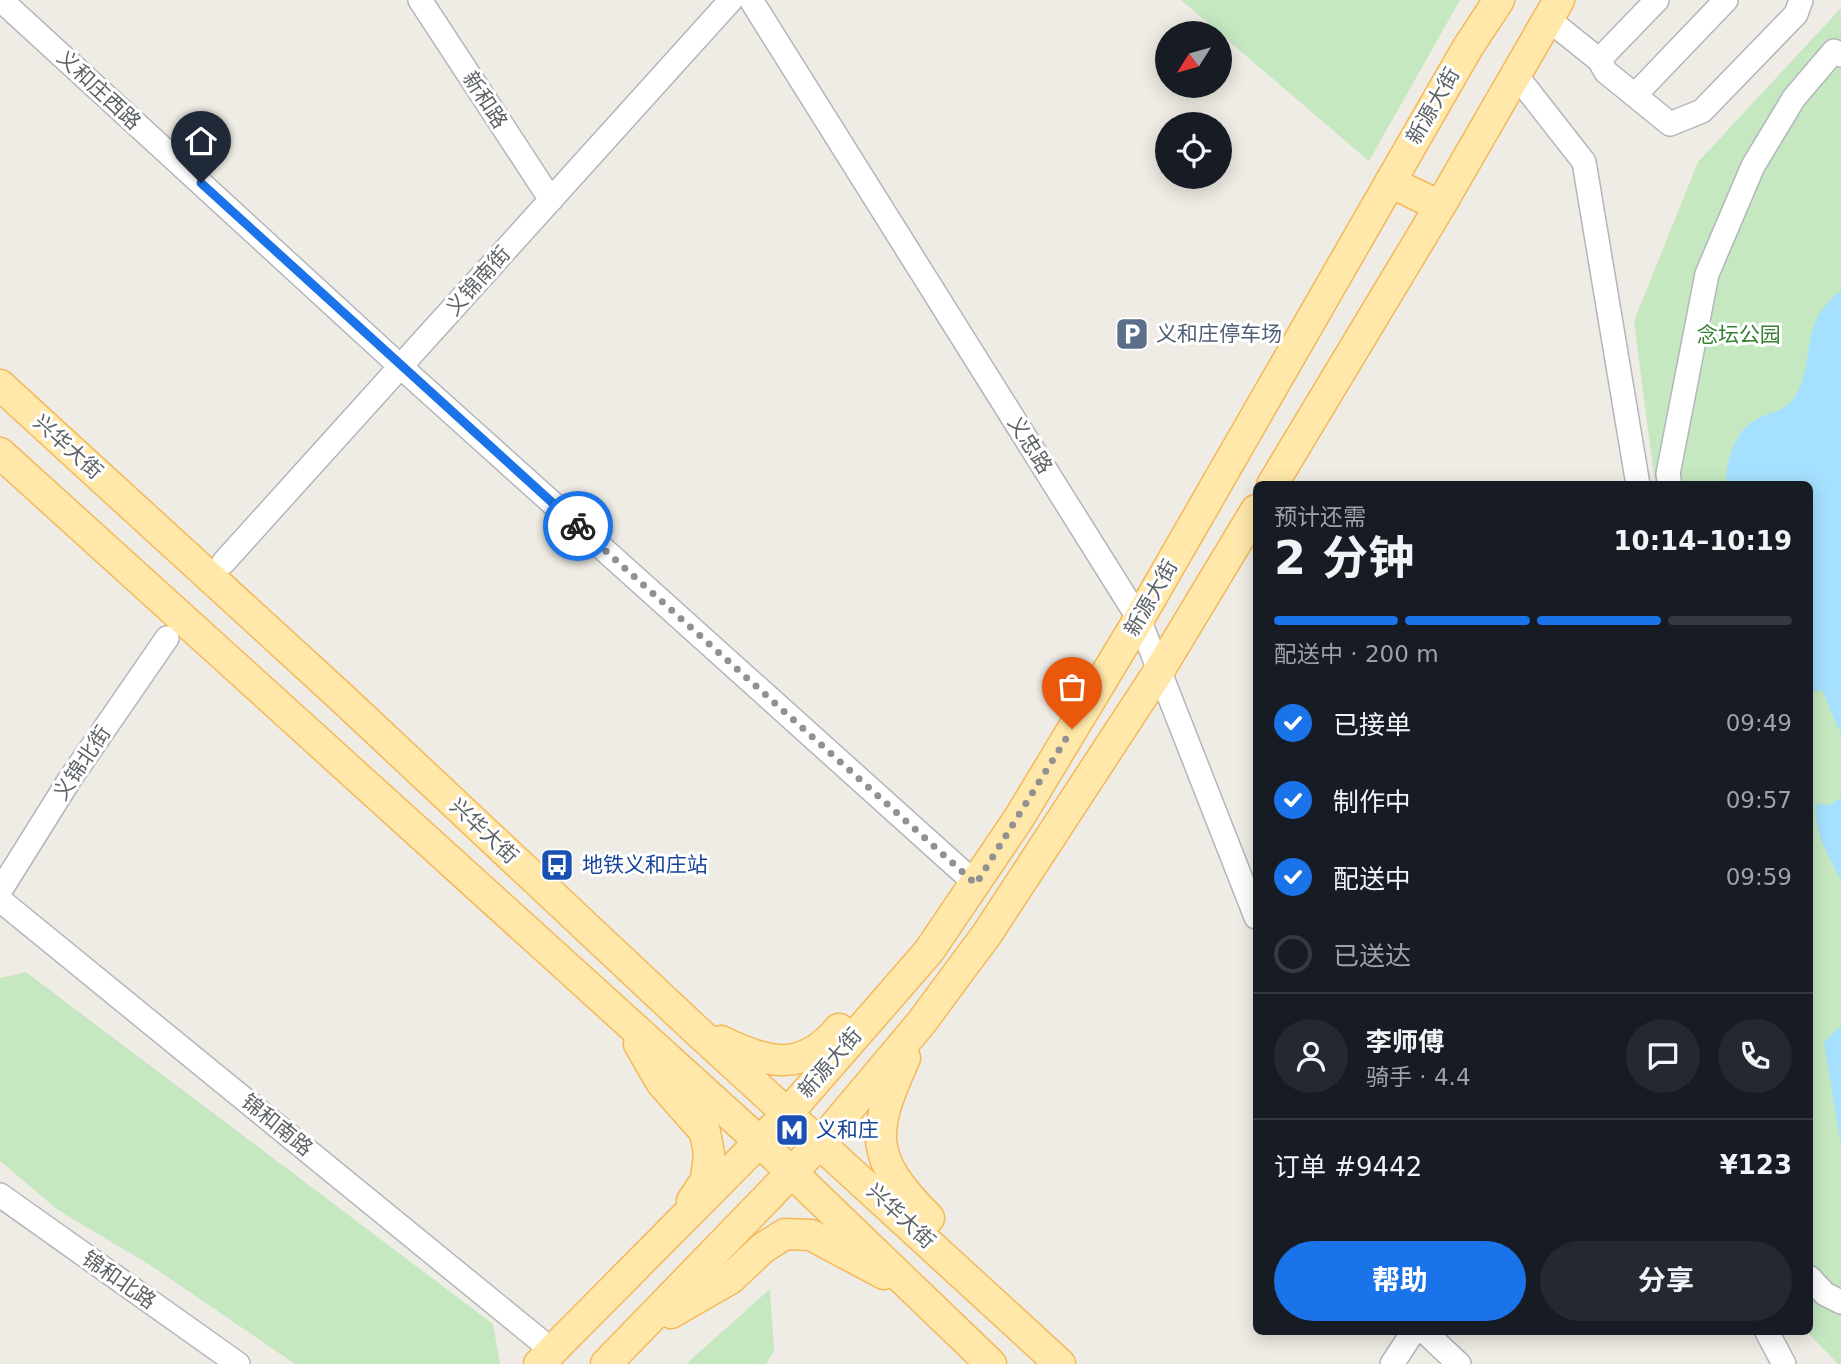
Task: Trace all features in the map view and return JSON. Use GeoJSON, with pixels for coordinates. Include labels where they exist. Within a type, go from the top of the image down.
{"type":"FeatureCollection","features":[{"type":"Feature","properties":{"kind":"main road","name":"新源大街"},"geometry":{"type":"LineString","coordinates":[[546,1357],[788,1113],[929,951],[1019,818],[1139,619],[1468,47],[1499,0]]}},
{"type":"Feature","properties":{"kind":"main road"},"geometry":{"type":"LineString","coordinates":[[1274,481],[1554,10]]}},
{"type":"Feature","properties":{"kind":"main road"},"geometry":{"type":"LineString","coordinates":[[1390,182],[1440,206]]}},
{"type":"Feature","properties":{"kind":"main road","name":"兴华大街"},"geometry":{"type":"LineString","coordinates":[[0,385],[341,697],[696,1030],[1060,1364]]}},
{"type":"Feature","properties":{"kind":"main road"},"geometry":{"type":"LineString","coordinates":[[0,453],[760,1142],[990,1364]]}},
{"type":"Feature","properties":{"kind":"main road"},"geometry":{"type":"LineString","coordinates":[[606,1364],[792,1174],[921,1023],[987,934],[1159,671],[1253,515]]}},
{"type":"Feature","properties":{"kind":"main road"},"geometry":{"type":"LineString","coordinates":[[696,1030],[752,1056],[786,1061],[812,1054],[828,1043],[855,1011],[929,951]]}},
{"type":"Feature","properties":{"kind":"main road"},"geometry":{"type":"LineString","coordinates":[[623,1016],[661,1082],[705,1132],[709,1154],[706,1180],[650,1253]]}},
{"type":"Feature","properties":{"kind":"main road"},"geometry":{"type":"LineString","coordinates":[[921,1023],[881,1116],[881,1148],[891,1175],[939,1229],[985,1294]]}},
{"type":"Feature","properties":{"kind":"main road"},"geometry":{"type":"LineString","coordinates":[[640,1331],[730,1279],[763,1248],[785,1234],[811,1235],[910,1287]]}},
{"type":"Feature","properties":{"kind":"street","name":"义和庄西路"},"geometry":{"type":"LineString","coordinates":[[1,0],[401,366],[976,884]]}},
{"type":"Feature","properties":{"kind":"street","name":"新和路"},"geometry":{"type":"LineString","coordinates":[[420,0],[551,200]]}},
{"type":"Feature","properties":{"kind":"street","name":"义锦南街"},"geometry":{"type":"LineString","coordinates":[[224,562],[731,0]]}},
{"type":"Feature","properties":{"kind":"street","name":"义忠路"},"geometry":{"type":"LineString","coordinates":[[751,0],[1139,619],[1253,909]]}},
{"type":"Feature","properties":{"kind":"street"},"geometry":{"type":"LineString","coordinates":[[1599,60],[1657,0]]}},
{"type":"Feature","properties":{"kind":"street"},"geometry":{"type":"LineString","coordinates":[[1636,94],[1726,0]]}},
{"type":"Feature","properties":{"kind":"street"},"geometry":{"type":"LineString","coordinates":[[1554,10],[1599,60],[1606,72],[1670,124],[1702,111],[1796,14],[1801,0]]}},
{"type":"Feature","properties":{"kind":"street"},"geometry":{"type":"LineString","coordinates":[[1669,481],[1668,474],[1707,274],[1754,166],[1794,98],[1834,51],[1841,55]]}},
{"type":"Feature","properties":{"kind":"street"},"geometry":{"type":"LineString","coordinates":[[1516,75],[1584,162],[1636,481]]}},
{"type":"Feature","properties":{"kind":"street","name":"义锦北街"},"geometry":{"type":"LineString","coordinates":[[0,891],[70,779],[167,638]]}},
{"type":"Feature","properties":{"kind":"street","name":"锦和南路"},"geometry":{"type":"LineString","coordinates":[[0,900],[546,1357]]}},
{"type":"Feature","properties":{"kind":"street","name":"锦和北路"},"geometry":{"type":"LineString","coordinates":[[0,1195],[238,1364]]}},
{"type":"Feature","properties":{"kind":"street"},"geometry":{"type":"LineString","coordinates":[[1813,1281],[1825,1293],[1841,1302]]}},
{"type":"Feature","properties":{"kind":"street"},"geometry":{"type":"LineString","coordinates":[[1392,1364],[1411,1335]]}},
{"type":"Feature","properties":{"kind":"street"},"geometry":{"type":"LineString","coordinates":[[1427,1335],[1459,1364]]}},
{"type":"Feature","properties":{"kind":"street"},"geometry":{"type":"LineString","coordinates":[[1769,1335],[1784,1364]]}},
{"type":"Feature","properties":{"kind":"green space"},"geometry":{"type":"Polygon","coordinates":[[[1181,0],[1460,0],[1369,161],[1232,44],[1232,21],[1206,21],[1181,0]]]}},
{"type":"Feature","properties":{"kind":"green space","name":"念坛公园"},"geometry":{"type":"Polygon","coordinates":[[[1841,8],[1841,1364],[1810,1335],[1813,1335],[1813,481],[1654,481],[1634,321],[1698,162],[1841,8]]]}},
{"type":"Feature","properties":{"kind":"green space"},"geometry":{"type":"Polygon","coordinates":[[[26,972],[493,1324],[500,1364],[295,1364],[150,1265],[58,1210],[0,1161],[0,978],[26,972]]]}},
{"type":"Feature","properties":{"kind":"green space"},"geometry":{"type":"Polygon","coordinates":[[[770,1289],[774,1351],[766,1364],[686,1364],[770,1289]]]}},
{"type":"Feature","properties":{"kind":"water"},"geometry":{"type":"Polygon","coordinates":[[[1841,291],[1841,734],[1822,690],[1813,692],[1813,481],[1726,481],[1733,447],[1742,431],[1761,417],[1784,408],[1800,388],[1812,331],[1827,304],[1841,291]]]}},
{"type":"Feature","properties":{"kind":"water"},"geometry":{"type":"Polygon","coordinates":[[[1841,798],[1841,880],[1823,843],[1817,824],[1816,804],[1829,805],[1841,798]]]}},
{"type":"Feature","properties":{"kind":"water"},"geometry":{"type":"Polygon","coordinates":[[[1841,1026],[1841,1145],[1824,1042],[1841,1026]]]}},
{"type":"Feature","properties":{"kind":"way so far"},"geometry":{"type":"LineString","coordinates":[[578,526],[976,884],[1072,729]]}},
{"type":"Feature","properties":{"kind":"place","name":"义和庄停车场"},"geometry":{"type":"Point","coordinates":[1132,334]}},
{"type":"Feature","properties":{"kind":"place","name":"地铁义和庄站"},"geometry":{"type":"Point","coordinates":[557,865]}},
{"type":"Feature","properties":{"kind":"place","name":"义和庄"},"geometry":{"type":"Point","coordinates":[792,1130]}},
{"type":"Feature","properties":{"kind":"route"},"geometry":{"type":"LineString","coordinates":[[201,183],[578,526]]}}]}
